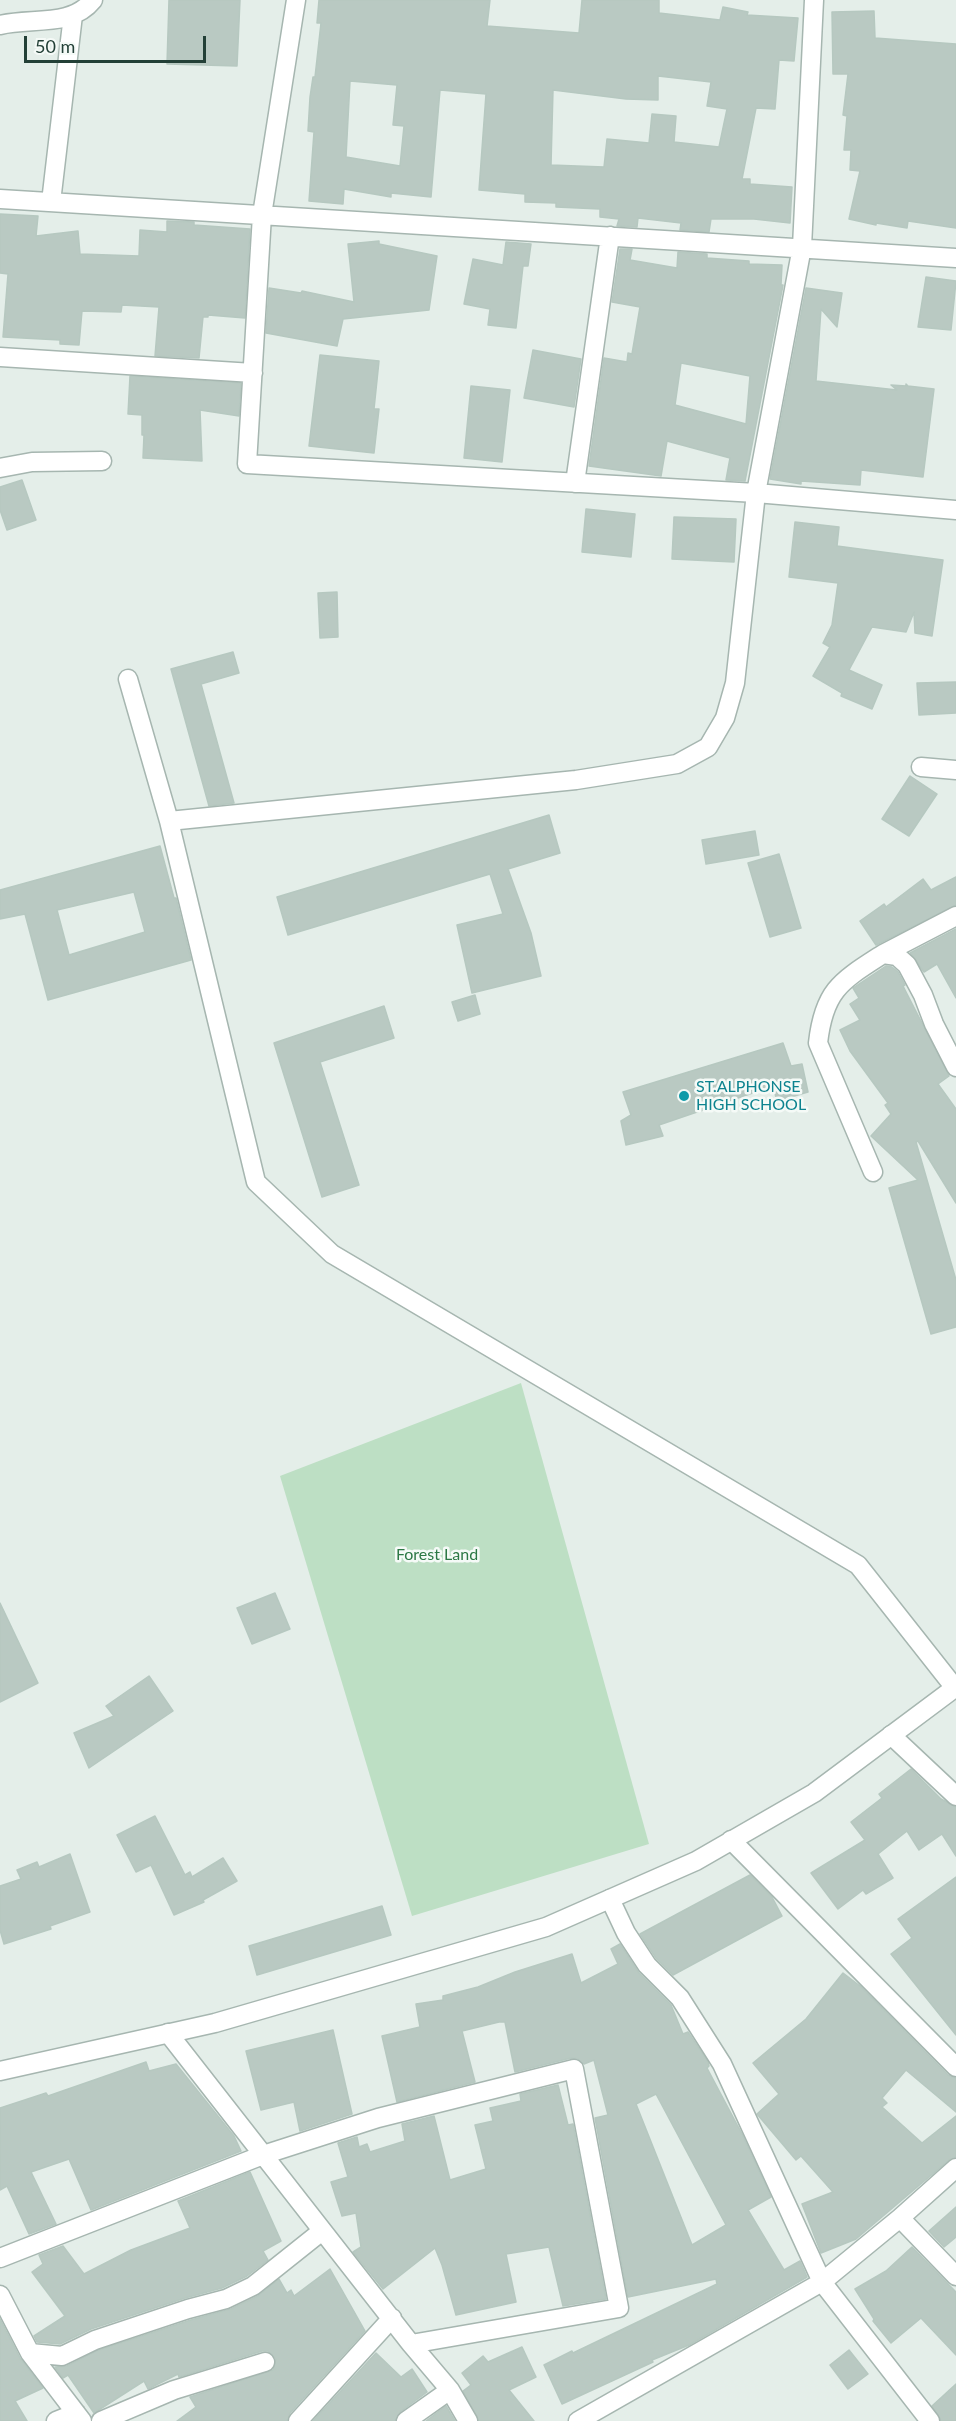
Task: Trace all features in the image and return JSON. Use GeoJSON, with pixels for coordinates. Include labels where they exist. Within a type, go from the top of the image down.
{"type":"FeatureCollection","features":[{"type":"Feature","properties":{"kind":"street"},"geometry":{"type":"LineString","coordinates":[[0,25],[73,15],[88,7],[93,0]]}},
{"type":"Feature","properties":{"kind":"street"},"geometry":{"type":"LineString","coordinates":[[296,0],[262,214],[248,464],[756,493],[956,510]]}},
{"type":"Feature","properties":{"kind":"street"},"geometry":{"type":"LineString","coordinates":[[169,821],[576,780],[677,764],[708,747],[724,718],[735,683],[756,493],[802,247],[814,0]]}},
{"type":"Feature","properties":{"kind":"street"},"geometry":{"type":"LineString","coordinates":[[51,202],[73,15]]}},
{"type":"Feature","properties":{"kind":"street"},"geometry":{"type":"LineString","coordinates":[[0,199],[956,258]]}},
{"type":"Feature","properties":{"kind":"street"},"geometry":{"type":"LineString","coordinates":[[575,483],[609,236]]}},
{"type":"Feature","properties":{"kind":"street"},"geometry":{"type":"LineString","coordinates":[[0,357],[253,373]]}},
{"type":"Feature","properties":{"kind":"street"},"geometry":{"type":"LineString","coordinates":[[0,468],[32,462],[102,461]]}},
{"type":"Feature","properties":{"kind":"street"},"geometry":{"type":"LineString","coordinates":[[0,2071],[215,2023],[546,1927],[696,1861],[814,1793],[955,1688],[858,1565],[332,1254],[256,1182],[169,821],[128,679]]}},
{"type":"Feature","properties":{"kind":"street"},"geometry":{"type":"LineString","coordinates":[[921,767],[956,770]]}},
{"type":"Feature","properties":{"kind":"street"},"geometry":{"type":"LineString","coordinates":[[873,1172],[818,1043],[820,1020],[829,999],[845,978],[883,954],[956,916]]}},
{"type":"Feature","properties":{"kind":"street"},"geometry":{"type":"LineString","coordinates":[[883,954],[897,956],[907,965],[956,1067]]}},
{"type":"Feature","properties":{"kind":"street"},"geometry":{"type":"LineString","coordinates":[[891,1735],[956,1796]]}},
{"type":"Feature","properties":{"kind":"street"},"geometry":{"type":"LineString","coordinates":[[731,1840],[956,2067]]}},
{"type":"Feature","properties":{"kind":"street"},"geometry":{"type":"LineString","coordinates":[[610,1899],[626,1933],[647,1965],[680,1998],[722,2064],[822,2282],[930,2421]]}},
{"type":"Feature","properties":{"kind":"street"},"geometry":{"type":"LineString","coordinates":[[168,2033],[411,2344],[450,2390],[468,2421]]}},
{"type":"Feature","properties":{"kind":"street"},"geometry":{"type":"LineString","coordinates":[[0,2258],[263,2155],[378,2118],[574,2068],[619,2308],[411,2344]]}},
{"type":"Feature","properties":{"kind":"street"},"geometry":{"type":"LineString","coordinates":[[578,2421],[822,2282],[956,2169]]}},
{"type":"Feature","properties":{"kind":"street"},"geometry":{"type":"LineString","coordinates":[[900,2218],[956,2276]]}},
{"type":"Feature","properties":{"kind":"street"},"geometry":{"type":"LineString","coordinates":[[30,2353],[62,2356],[94,2340],[226,2299],[253,2286],[322,2230]]}},
{"type":"Feature","properties":{"kind":"street"},"geometry":{"type":"LineString","coordinates":[[0,2295],[30,2353],[79,2417],[56,2421]]}},
{"type":"Feature","properties":{"kind":"street"},"geometry":{"type":"LineString","coordinates":[[298,2421],[392,2318]]}},
{"type":"Feature","properties":{"kind":"street"},"geometry":{"type":"LineString","coordinates":[[101,2421],[174,2390],[265,2362]]}},
{"type":"Feature","properties":{"kind":"street"},"geometry":{"type":"LineString","coordinates":[[406,2421],[450,2390]]}},
{"type":"Feature","properties":{"kind":"green space","name":"Forest Land"},"geometry":{"type":"Polygon","coordinates":[[[521,1383],[649,1844],[412,1916],[280,1476],[521,1383]]]}},
{"type":"Feature","properties":{"kind":"building"},"geometry":{"type":"Polygon","coordinates":[[[169,0],[240,0],[237,66],[167,64],[169,0]]]}},
{"type":"Feature","properties":{"kind":"building"},"geometry":{"type":"Polygon","coordinates":[[[319,0],[490,0],[487,26],[579,33],[582,0],[659,0],[659,13],[720,20],[723,7],[748,12],[747,15],[798,18],[794,61],[779,60],[775,109],[756,108],[742,179],[750,179],[750,184],[792,187],[790,223],[754,219],[711,219],[709,232],[680,230],[681,223],[638,218],[637,227],[617,226],[619,219],[600,217],[600,209],[556,207],[556,203],[525,202],[525,194],[479,190],[486,94],[440,90],[431,197],[391,193],[391,197],[344,189],[343,204],[309,201],[314,132],[308,131],[310,97],[313,77],[315,77],[321,23],[317,23],[319,0]],[[658,76],[658,100],[626,99],[553,90],[551,165],[604,167],[607,139],[649,143],[652,114],[676,116],[674,142],[719,147],[727,109],[707,106],[711,82],[658,76]],[[350,81],[346,157],[400,166],[404,126],[393,125],[397,85],[350,81]]]}},
{"type":"Feature","properties":{"kind":"building"},"geometry":{"type":"Polygon","coordinates":[[[874,11],[875,38],[956,44],[956,228],[908,221],[907,228],[849,219],[860,171],[850,170],[851,150],[844,150],[847,116],[843,115],[848,74],[833,74],[832,12],[874,11]]]}},
{"type":"Feature","properties":{"kind":"building"},"geometry":{"type":"Polygon","coordinates":[[[0,214],[38,216],[36,236],[78,231],[80,254],[139,256],[140,230],[167,232],[167,221],[250,229],[245,318],[208,315],[208,317],[203,317],[199,358],[155,356],[159,307],[122,305],[121,312],[82,311],[79,345],[60,344],[60,340],[3,337],[8,274],[0,273],[0,214]]]}},
{"type":"Feature","properties":{"kind":"building"},"geometry":{"type":"Polygon","coordinates":[[[379,241],[379,244],[437,256],[429,310],[343,319],[337,346],[266,333],[269,288],[301,293],[302,291],[354,302],[348,244],[379,241]]]}},
{"type":"Feature","properties":{"kind":"building"},"geometry":{"type":"Polygon","coordinates":[[[506,242],[531,244],[528,266],[523,266],[516,328],[488,325],[490,309],[464,304],[473,259],[503,265],[506,242]]]}},
{"type":"Feature","properties":{"kind":"building"},"geometry":{"type":"Polygon","coordinates":[[[620,249],[632,249],[630,260],[677,268],[678,252],[707,254],[707,258],[749,261],[749,264],[782,265],[781,285],[783,285],[745,481],[726,480],[730,458],[667,441],[661,476],[589,466],[604,358],[627,362],[628,353],[632,354],[640,307],[612,302],[620,249]],[[681,363],[675,405],[746,424],[750,376],[681,363]]]}},
{"type":"Feature","properties":{"kind":"building"},"geometry":{"type":"Polygon","coordinates":[[[926,277],[956,281],[951,330],[918,327],[926,277]]]}},
{"type":"Feature","properties":{"kind":"building"},"geometry":{"type":"Polygon","coordinates":[[[806,288],[842,293],[837,327],[821,309],[816,381],[897,390],[891,385],[906,386],[906,384],[934,389],[923,477],[861,470],[860,485],[801,481],[801,484],[770,479],[806,288]]]}},
{"type":"Feature","properties":{"kind":"building"},"geometry":{"type":"Polygon","coordinates":[[[533,350],[581,359],[574,407],[524,398],[533,350]]]}},
{"type":"Feature","properties":{"kind":"building"},"geometry":{"type":"Polygon","coordinates":[[[320,355],[379,361],[374,409],[379,409],[374,453],[309,446],[320,355]]]}},
{"type":"Feature","properties":{"kind":"building"},"geometry":{"type":"Polygon","coordinates":[[[130,376],[241,383],[239,416],[200,410],[202,461],[143,458],[142,415],[128,414],[130,376]]]}},
{"type":"Feature","properties":{"kind":"building"},"geometry":{"type":"Polygon","coordinates":[[[471,386],[510,390],[502,462],[464,458],[471,386]]]}},
{"type":"Feature","properties":{"kind":"building"},"geometry":{"type":"Polygon","coordinates":[[[22,480],[36,520],[7,530],[0,510],[0,487],[22,480]]]}},
{"type":"Feature","properties":{"kind":"building"},"geometry":{"type":"Polygon","coordinates":[[[586,509],[635,514],[631,557],[582,552],[586,509]]]}},
{"type":"Feature","properties":{"kind":"building"},"geometry":{"type":"Polygon","coordinates":[[[674,517],[736,519],[734,562],[672,559],[674,517]]]}},
{"type":"Feature","properties":{"kind":"building"},"geometry":{"type":"Polygon","coordinates":[[[795,522],[839,527],[837,546],[943,560],[932,636],[915,633],[914,612],[906,632],[872,627],[849,670],[882,685],[872,709],[841,696],[842,693],[813,676],[830,647],[823,643],[832,625],[838,583],[789,577],[795,522]]]}},
{"type":"Feature","properties":{"kind":"building"},"geometry":{"type":"Polygon","coordinates":[[[337,592],[338,637],[320,638],[318,593],[337,592]]]}},
{"type":"Feature","properties":{"kind":"building"},"geometry":{"type":"Polygon","coordinates":[[[233,652],[239,673],[201,684],[234,803],[209,806],[171,669],[233,652]]]}},
{"type":"Feature","properties":{"kind":"building"},"geometry":{"type":"Polygon","coordinates":[[[956,682],[956,713],[919,715],[917,683],[956,682]]]}},
{"type":"Feature","properties":{"kind":"building"},"geometry":{"type":"Polygon","coordinates":[[[910,776],[937,794],[909,836],[882,819],[910,776]]]}},
{"type":"Feature","properties":{"kind":"building"},"geometry":{"type":"Polygon","coordinates":[[[549,815],[560,853],[508,869],[531,933],[541,976],[472,993],[457,925],[503,914],[490,874],[288,935],[277,897],[549,815]]]}},
{"type":"Feature","properties":{"kind":"building"},"geometry":{"type":"Polygon","coordinates":[[[755,831],[759,855],[706,864],[702,840],[755,831]]]}},
{"type":"Feature","properties":{"kind":"building"},"geometry":{"type":"Polygon","coordinates":[[[160,846],[191,960],[48,1000],[25,914],[0,919],[0,890],[160,846]],[[134,892],[57,910],[69,955],[145,932],[134,892]]]}},
{"type":"Feature","properties":{"kind":"building"},"geometry":{"type":"Polygon","coordinates":[[[779,854],[801,928],[770,937],[748,863],[779,854]]]}},
{"type":"Feature","properties":{"kind":"building"},"geometry":{"type":"Polygon","coordinates":[[[956,877],[956,905],[876,945],[860,921],[884,904],[886,907],[923,879],[931,890],[956,877]]]}},
{"type":"Feature","properties":{"kind":"building"},"geometry":{"type":"Polygon","coordinates":[[[956,929],[956,998],[937,964],[924,972],[910,953],[956,929]]]}},
{"type":"Feature","properties":{"kind":"building"},"geometry":{"type":"Polygon","coordinates":[[[886,966],[898,972],[905,985],[903,986],[949,1076],[938,1084],[956,1109],[956,1203],[918,1141],[916,1142],[956,1280],[956,1327],[931,1334],[889,1188],[918,1180],[871,1136],[891,1114],[885,1105],[888,1103],[850,1051],[840,1030],[860,1020],[850,1004],[859,998],[853,988],[886,966]]]}},
{"type":"Feature","properties":{"kind":"building"},"geometry":{"type":"Polygon","coordinates":[[[475,995],[480,1014],[458,1021],[452,1002],[475,995]]]}},
{"type":"Feature","properties":{"kind":"building"},"geometry":{"type":"Polygon","coordinates":[[[384,1006],[394,1038],[320,1062],[359,1185],[322,1197],[274,1043],[384,1006]]]}},
{"type":"Feature","properties":{"kind":"building","name":"ST.ALPHONSE HIGH SCHOOL"},"geometry":{"type":"Polygon","coordinates":[[[783,1043],[791,1066],[802,1064],[808,1092],[777,1101],[773,1086],[659,1125],[663,1136],[626,1145],[621,1121],[631,1115],[623,1092],[783,1043]]]}},
{"type":"Feature","properties":{"kind":"building"},"geometry":{"type":"Polygon","coordinates":[[[275,1593],[290,1629],[252,1644],[237,1608],[275,1593]]]}},
{"type":"Feature","properties":{"kind":"building"},"geometry":{"type":"Polygon","coordinates":[[[0,1603],[38,1683],[0,1702],[0,1603]]]}},
{"type":"Feature","properties":{"kind":"building"},"geometry":{"type":"Polygon","coordinates":[[[149,1676],[173,1711],[89,1768],[74,1733],[114,1716],[106,1706],[149,1676]]]}},
{"type":"Feature","properties":{"kind":"building"},"geometry":{"type":"Polygon","coordinates":[[[911,1769],[941,1799],[956,1807],[956,1856],[942,1834],[919,1850],[907,1831],[878,1854],[893,1878],[866,1894],[863,1890],[838,1909],[811,1873],[865,1840],[851,1822],[882,1798],[879,1794],[911,1769]]]}},
{"type":"Feature","properties":{"kind":"building"},"geometry":{"type":"Polygon","coordinates":[[[155,1816],[185,1875],[190,1872],[192,1877],[223,1858],[237,1881],[203,1900],[204,1902],[174,1915],[151,1865],[136,1872],[117,1835],[155,1816]]]}},
{"type":"Feature","properties":{"kind":"building"},"geometry":{"type":"Polygon","coordinates":[[[70,1854],[90,1912],[50,1926],[51,1929],[4,1944],[0,1930],[0,1886],[21,1879],[17,1870],[37,1862],[39,1867],[70,1854]]]}},
{"type":"Feature","properties":{"kind":"building"},"geometry":{"type":"Polygon","coordinates":[[[750,1875],[772,1897],[782,1916],[673,1975],[656,1958],[640,1934],[750,1875]]]}},
{"type":"Feature","properties":{"kind":"building"},"geometry":{"type":"Polygon","coordinates":[[[956,1877],[956,2035],[891,1954],[912,1938],[898,1919],[956,1877]]]}},
{"type":"Feature","properties":{"kind":"building"},"geometry":{"type":"Polygon","coordinates":[[[382,1906],[391,1935],[257,1975],[249,1946],[382,1906]]]}},
{"type":"Feature","properties":{"kind":"building"},"geometry":{"type":"Polygon","coordinates":[[[620,1944],[639,1973],[671,2005],[683,2034],[688,2032],[708,2062],[707,2068],[742,2134],[771,2197],[748,2210],[784,2270],[800,2261],[807,2277],[689,2345],[652,2360],[653,2362],[562,2404],[544,2365],[717,2284],[716,2279],[628,2297],[595,2118],[608,2115],[594,2060],[584,2064],[578,2059],[571,2058],[515,2072],[505,2022],[499,2022],[462,2031],[475,2082],[397,2102],[382,2036],[420,2027],[416,2004],[443,2000],[443,1996],[478,1987],[515,1972],[572,1954],[581,1983],[618,1964],[611,1949],[620,1944]],[[656,2094],[636,2104],[692,2245],[726,2225],[656,2094]]]}},
{"type":"Feature","properties":{"kind":"building"},"geometry":{"type":"Polygon","coordinates":[[[843,1973],[860,1986],[948,2075],[956,2078],[956,2112],[906,2070],[882,2098],[887,2103],[882,2107],[922,2143],[956,2116],[956,2157],[949,2160],[856,2239],[821,2253],[802,2204],[833,2192],[801,2156],[796,2160],[757,2114],[779,2094],[753,2063],[806,2019],[843,1973]]]}},
{"type":"Feature","properties":{"kind":"building"},"geometry":{"type":"Polygon","coordinates":[[[333,2030],[352,2114],[300,2131],[294,2102],[261,2110],[246,2051],[333,2030]]]}},
{"type":"Feature","properties":{"kind":"building"},"geometry":{"type":"Polygon","coordinates":[[[146,2062],[149,2071],[176,2064],[234,2136],[241,2151],[91,2210],[69,2159],[31,2172],[56,2224],[29,2234],[7,2186],[0,2190],[0,2108],[46,2093],[48,2096],[146,2062]]]}},
{"type":"Feature","properties":{"kind":"building"},"geometry":{"type":"Polygon","coordinates":[[[558,2085],[568,2125],[573,2124],[606,2299],[563,2306],[549,2247],[506,2254],[516,2302],[456,2315],[435,2248],[383,2289],[353,2252],[361,2247],[356,2213],[342,2216],[331,2182],[348,2177],[338,2143],[357,2137],[359,2147],[367,2144],[370,2152],[405,2141],[402,2124],[434,2116],[450,2180],[486,2169],[475,2125],[493,2121],[490,2108],[521,2101],[520,2094],[558,2085]]]}},
{"type":"Feature","properties":{"kind":"building"},"geometry":{"type":"Polygon","coordinates":[[[250,2172],[281,2241],[263,2251],[268,2260],[247,2276],[222,2288],[91,2329],[60,2344],[37,2342],[34,2336],[65,2316],[32,2272],[43,2264],[39,2255],[63,2246],[84,2274],[131,2250],[190,2228],[178,2201],[250,2172]]]}},
{"type":"Feature","properties":{"kind":"building"},"geometry":{"type":"Polygon","coordinates":[[[956,2207],[956,2237],[944,2247],[929,2231],[956,2207]]]}},
{"type":"Feature","properties":{"kind":"building"},"geometry":{"type":"Polygon","coordinates":[[[912,2247],[956,2292],[956,2355],[921,2318],[891,2343],[873,2321],[874,2319],[855,2289],[886,2271],[912,2247]]]}},
{"type":"Feature","properties":{"kind":"building"},"geometry":{"type":"Polygon","coordinates":[[[330,2269],[365,2331],[290,2413],[287,2421],[177,2421],[196,2407],[190,2397],[273,2370],[276,2359],[268,2351],[179,2377],[178,2374],[148,2389],[144,2381],[94,2413],[68,2375],[63,2378],[55,2367],[67,2366],[99,2350],[231,2309],[258,2296],[279,2279],[287,2293],[291,2290],[294,2296],[330,2269]]]}},
{"type":"Feature","properties":{"kind":"building"},"geometry":{"type":"Polygon","coordinates":[[[0,2319],[20,2358],[43,2388],[15,2401],[27,2421],[0,2421],[0,2319]]]}},
{"type":"Feature","properties":{"kind":"building"},"geometry":{"type":"Polygon","coordinates":[[[522,2347],[536,2377],[509,2390],[534,2421],[479,2421],[463,2391],[471,2385],[462,2373],[483,2356],[488,2362],[522,2347]]]}},
{"type":"Feature","properties":{"kind":"building"},"geometry":{"type":"Polygon","coordinates":[[[849,2350],[868,2374],[848,2389],[830,2365],[849,2350]]]}},
{"type":"Feature","properties":{"kind":"building"},"geometry":{"type":"Polygon","coordinates":[[[376,2353],[401,2377],[412,2369],[427,2392],[400,2412],[395,2421],[313,2421],[376,2353]]]}},
{"type":"Feature","properties":{"kind":"building"},"geometry":{"type":"Polygon","coordinates":[[[956,2384],[956,2421],[941,2421],[932,2406],[956,2384]]]}},
{"type":"Feature","properties":{"kind":"building"},"geometry":{"type":"Polygon","coordinates":[[[446,2406],[455,2421],[426,2421],[446,2406]]]}},
{"type":"Feature","properties":{"kind":"place","name":"ST.ALPHONSE HIGH SCHOOL"},"geometry":{"type":"Point","coordinates":[684,1096]}}]}
